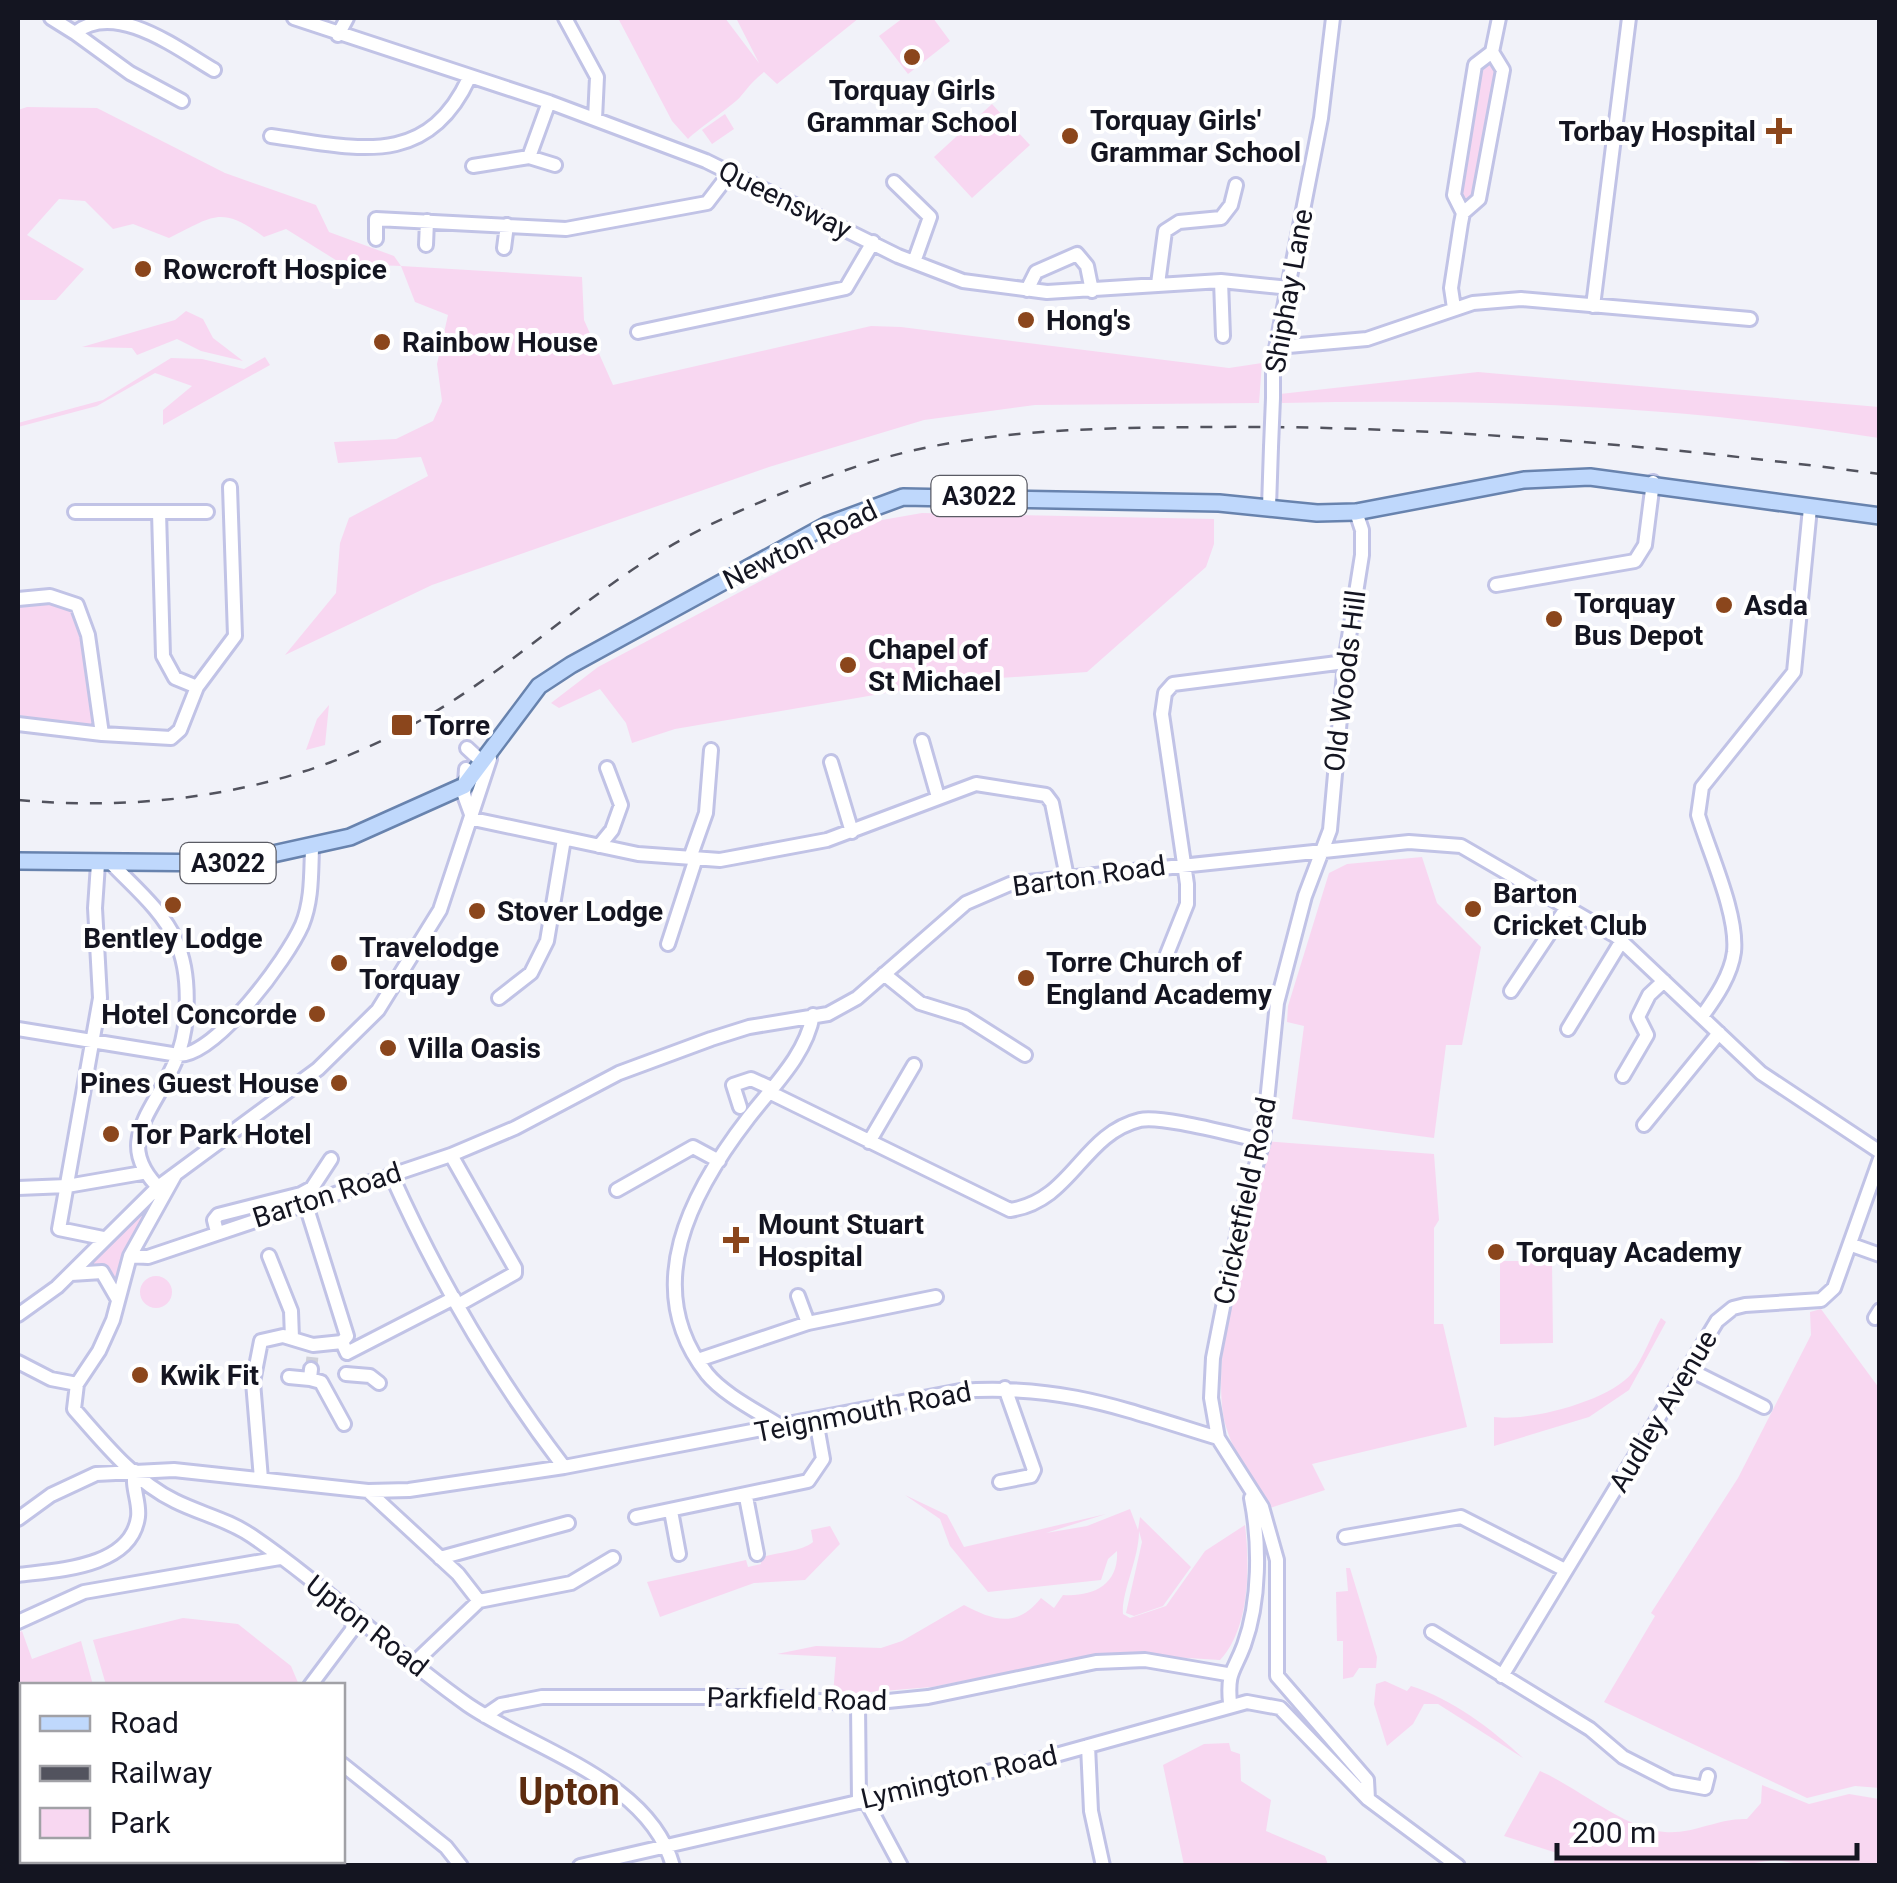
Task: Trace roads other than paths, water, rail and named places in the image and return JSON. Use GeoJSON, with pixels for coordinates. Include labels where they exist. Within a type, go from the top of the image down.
{"type":"FeatureCollection","features":[{"type":"Feature","properties":{"kind":"main road","name":"A3022"},"geometry":{"type":"LineString","coordinates":[[1356,512],[1524,480],[1590,477],[1653,482],[1880,516]]}},
{"type":"Feature","properties":{"kind":"main road","name":"Newton Road"},"geometry":{"type":"LineString","coordinates":[[505,730],[539,686],[827,525],[903,497],[1016,496],[1269,507],[1317,514],[1356,512]]}},
{"type":"Feature","properties":{"kind":"main road","name":"A3022"},"geometry":{"type":"LineString","coordinates":[[429,803],[519,700],[539,686]]}},
{"type":"Feature","properties":{"kind":"main road","name":"A3022"},"geometry":{"type":"LineString","coordinates":[[18,861],[232,863],[312,849],[464,786],[471,759],[505,730]]}},
{"type":"Feature","properties":{"kind":"street"},"geometry":{"type":"LineString","coordinates":[[51,18],[130,73],[182,101]]}},
{"type":"Feature","properties":{"kind":"street","name":"Queensway"},"geometry":{"type":"LineString","coordinates":[[294,18],[594,119],[730,173],[914,262],[963,281],[1027,290],[1092,291],[1222,280],[1290,288]]}},
{"type":"Feature","properties":{"kind":"street"},"geometry":{"type":"LineString","coordinates":[[338,35],[347,18]]}},
{"type":"Feature","properties":{"kind":"street"},"geometry":{"type":"LineString","coordinates":[[565,18],[596,77],[594,119]]}},
{"type":"Feature","properties":{"kind":"street","name":"Shiphay Lane"},"geometry":{"type":"LineString","coordinates":[[1269,507],[1277,347],[1322,118],[1333,18]]}},
{"type":"Feature","properties":{"kind":"street"},"geometry":{"type":"LineString","coordinates":[[1463,213],[1479,200],[1503,70],[1492,52],[1499,18]]}},
{"type":"Feature","properties":{"kind":"street"},"geometry":{"type":"LineString","coordinates":[[1593,306],[1629,18]]}},
{"type":"Feature","properties":{"kind":"street"},"geometry":{"type":"LineString","coordinates":[[75,33],[88,22],[118,20],[151,33],[214,70]]}},
{"type":"Feature","properties":{"kind":"street"},"geometry":{"type":"LineString","coordinates":[[200,62],[208,47]]}},
{"type":"Feature","properties":{"kind":"street"},"geometry":{"type":"LineString","coordinates":[[1454,308],[1451,288],[1463,213],[1454,195],[1475,64],[1492,52]]}},
{"type":"Feature","properties":{"kind":"street"},"geometry":{"type":"LineString","coordinates":[[271,136],[364,149],[396,146],[448,113],[469,78]]}},
{"type":"Feature","properties":{"kind":"street"},"geometry":{"type":"LineString","coordinates":[[529,158],[549,102]]}},
{"type":"Feature","properties":{"kind":"street"},"geometry":{"type":"LineString","coordinates":[[473,166],[529,158],[555,165]]}},
{"type":"Feature","properties":{"kind":"street"},"geometry":{"type":"LineString","coordinates":[[376,240],[376,219],[566,229],[707,203],[730,173]]}},
{"type":"Feature","properties":{"kind":"street"},"geometry":{"type":"LineString","coordinates":[[894,182],[930,217],[914,262]]}},
{"type":"Feature","properties":{"kind":"street"},"geometry":{"type":"LineString","coordinates":[[1158,284],[1165,231],[1179,222],[1221,218],[1231,205],[1236,185]]}},
{"type":"Feature","properties":{"kind":"street"},"geometry":{"type":"LineString","coordinates":[[426,245],[427,221]]}},
{"type":"Feature","properties":{"kind":"street"},"geometry":{"type":"LineString","coordinates":[[504,248],[507,225]]}},
{"type":"Feature","properties":{"kind":"street"},"geometry":{"type":"LineString","coordinates":[[638,332],[846,288],[873,242]]}},
{"type":"Feature","properties":{"kind":"street"},"geometry":{"type":"LineString","coordinates":[[1027,290],[1036,272],[1077,254],[1088,266],[1092,291]]}},
{"type":"Feature","properties":{"kind":"street"},"geometry":{"type":"LineString","coordinates":[[1222,280],[1222,336]]}},
{"type":"Feature","properties":{"kind":"street"},"geometry":{"type":"LineString","coordinates":[[1277,347],[1367,339],[1454,308],[1521,298],[1750,319]]}},
{"type":"Feature","properties":{"kind":"street"},"geometry":{"type":"LineString","coordinates":[[1496,585],[1636,561],[1645,544],[1653,482]]}},
{"type":"Feature","properties":{"kind":"street"},"geometry":{"type":"LineString","coordinates":[[18,724],[171,738],[180,730],[197,688],[234,636],[230,487]]}},
{"type":"Feature","properties":{"kind":"street"},"geometry":{"type":"LineString","coordinates":[[1702,1016],[1721,990],[1734,953],[1731,921],[1698,815],[1699,799],[1702,787],[1794,672],[1810,508]]}},
{"type":"Feature","properties":{"kind":"street"},"geometry":{"type":"LineString","coordinates":[[75,512],[207,512]]}},
{"type":"Feature","properties":{"kind":"street"},"geometry":{"type":"LineString","coordinates":[[159,512],[163,656],[175,678],[197,688]]}},
{"type":"Feature","properties":{"kind":"street","name":"Old Woods Hill"},"geometry":{"type":"LineString","coordinates":[[1324,850],[1346,694],[1345,662],[1362,555],[1362,530],[1356,512]]}},
{"type":"Feature","properties":{"kind":"street"},"geometry":{"type":"LineString","coordinates":[[18,600],[50,596],[77,606],[88,636],[102,734]]}},
{"type":"Feature","properties":{"kind":"street"},"geometry":{"type":"LineString","coordinates":[[1167,954],[1187,904],[1162,714],[1165,693],[1173,684],[1345,662]]}},
{"type":"Feature","properties":{"kind":"street","name":"Newton Road"},"geometry":{"type":"LineString","coordinates":[[77,1384],[99,1351],[130,1256],[161,1190],[175,1175],[318,1070],[370,1020],[423,943],[475,795],[505,730]]}},
{"type":"Feature","properties":{"kind":"street"},"geometry":{"type":"LineString","coordinates":[[922,741],[938,797]]}},
{"type":"Feature","properties":{"kind":"street"},"geometry":{"type":"LineString","coordinates":[[668,944],[706,813],[711,750]]}},
{"type":"Feature","properties":{"kind":"street"},"geometry":{"type":"LineString","coordinates":[[831,762],[852,832]]}},
{"type":"Feature","properties":{"kind":"street"},"geometry":{"type":"LineString","coordinates":[[599,846],[612,830],[621,805],[607,768]]}},
{"type":"Feature","properties":{"kind":"street"},"geometry":{"type":"LineString","coordinates":[[447,796],[470,814],[564,839],[693,858],[767,854],[852,832],[976,784],[1046,795],[1052,803],[1067,876]]}},
{"type":"Feature","properties":{"kind":"street","name":"Newton Road"},"geometry":{"type":"LineString","coordinates":[[464,786],[470,814]]}},
{"type":"Feature","properties":{"kind":"street"},"geometry":{"type":"LineString","coordinates":[[499,998],[531,973],[546,941],[564,839]]}},
{"type":"Feature","properties":{"kind":"street","name":"Barton Road"},"geometry":{"type":"LineString","coordinates":[[130,1256],[148,1256],[451,1155],[515,1128],[618,1073],[749,1027],[828,1014],[857,998],[966,903],[1010,884],[1183,863],[1428,841],[1461,846],[1622,942],[1794,1099],[1880,1156]]}},
{"type":"Feature","properties":{"kind":"street"},"geometry":{"type":"LineString","coordinates":[[18,1029],[178,1055],[194,1052],[230,1022],[281,960],[307,912],[312,849]]}},
{"type":"Feature","properties":{"kind":"street","name":"Cricketfield Road"},"geometry":{"type":"LineString","coordinates":[[1218,1438],[1211,1398],[1213,1358],[1240,1221],[1263,1140],[1277,1004],[1306,896],[1324,850]]}},
{"type":"Feature","properties":{"kind":"street"},"geometry":{"type":"LineString","coordinates":[[18,1314],[71,1274],[104,1238],[161,1190],[142,1173],[138,1150],[146,1112],[178,1055],[186,985],[179,949],[158,913],[105,864],[95,908],[100,998],[59,1229],[104,1238]]}},
{"type":"Feature","properties":{"kind":"street"},"geometry":{"type":"LineString","coordinates":[[1512,992],[1567,907]]}},
{"type":"Feature","properties":{"kind":"street"},"geometry":{"type":"LineString","coordinates":[[1568,1029],[1622,942]]}},
{"type":"Feature","properties":{"kind":"street"},"geometry":{"type":"LineString","coordinates":[[884,974],[930,1016],[965,1017],[1024,1048]]}},
{"type":"Feature","properties":{"kind":"street"},"geometry":{"type":"LineString","coordinates":[[1623,1076],[1646,1035],[1638,1017],[1643,1004],[1664,981]]}},
{"type":"Feature","properties":{"kind":"street"},"geometry":{"type":"LineString","coordinates":[[782,1427],[709,1377],[698,1360],[678,1316],[676,1252],[684,1222],[720,1161],[801,1049],[813,1015]]}},
{"type":"Feature","properties":{"kind":"street"},"geometry":{"type":"LineString","coordinates":[[1644,1125],[1719,1033]]}},
{"type":"Feature","properties":{"kind":"street"},"geometry":{"type":"LineString","coordinates":[[869,1142],[896,1085],[914,1066]]}},
{"type":"Feature","properties":{"kind":"street"},"geometry":{"type":"LineString","coordinates":[[740,1107],[733,1085],[751,1079],[1010,1210],[1051,1196],[1114,1128],[1141,1120],[1263,1140]]}},
{"type":"Feature","properties":{"kind":"street"},"geometry":{"type":"LineString","coordinates":[[617,1190],[688,1141],[720,1161]]}},
{"type":"Feature","properties":{"kind":"street"},"geometry":{"type":"LineString","coordinates":[[261,1479],[254,1418],[257,1350],[261,1341],[292,1338],[313,1349],[345,1348],[458,1304],[515,1273],[451,1155]]}},
{"type":"Feature","properties":{"kind":"street","name":"Audley Avenue"},"geometry":{"type":"LineString","coordinates":[[1502,1676],[1717,1321],[1733,1308],[1822,1300],[1843,1272],[1880,1156]]}},
{"type":"Feature","properties":{"kind":"street","name":"Barton Road"},"geometry":{"type":"LineString","coordinates":[[217,1232],[214,1220],[218,1215],[257,1208],[312,1188],[331,1158]]}},
{"type":"Feature","properties":{"kind":"street"},"geometry":{"type":"LineString","coordinates":[[18,1188],[67,1186],[142,1173]]}},
{"type":"Feature","properties":{"kind":"street"},"geometry":{"type":"LineString","coordinates":[[391,1174],[458,1304],[515,1399],[564,1467]]}},
{"type":"Feature","properties":{"kind":"street"},"geometry":{"type":"LineString","coordinates":[[305,1202],[347,1328],[345,1348]]}},
{"type":"Feature","properties":{"kind":"street"},"geometry":{"type":"LineString","coordinates":[[1852,1244],[1880,1255]]}},
{"type":"Feature","properties":{"kind":"street"},"geometry":{"type":"LineString","coordinates":[[269,1256],[291,1310],[292,1338]]}},
{"type":"Feature","properties":{"kind":"street"},"geometry":{"type":"LineString","coordinates":[[71,1274],[107,1274],[118,1302]]}},
{"type":"Feature","properties":{"kind":"street"},"geometry":{"type":"LineString","coordinates":[[798,1296],[808,1323]]}},
{"type":"Feature","properties":{"kind":"street"},"geometry":{"type":"LineString","coordinates":[[698,1360],[808,1323],[936,1298]]}},
{"type":"Feature","properties":{"kind":"street"},"geometry":{"type":"LineString","coordinates":[[18,1362],[51,1379],[77,1384]]}},
{"type":"Feature","properties":{"kind":"street"},"geometry":{"type":"LineString","coordinates":[[1688,1369],[1764,1407]]}},
{"type":"Feature","properties":{"kind":"street"},"geometry":{"type":"LineString","coordinates":[[289,1378],[311,1374],[321,1382],[344,1424]]}},
{"type":"Feature","properties":{"kind":"street"},"geometry":{"type":"LineString","coordinates":[[346,1374],[370,1376],[379,1383]]}},
{"type":"Feature","properties":{"kind":"street","name":"Upton Road"},"geometry":{"type":"LineString","coordinates":[[77,1384],[74,1409],[104,1444],[135,1471],[174,1501],[226,1520],[485,1716],[600,1778],[650,1821],[667,1845],[672,1866]]}},
{"type":"Feature","properties":{"kind":"street"},"geometry":{"type":"LineString","coordinates":[[1000,1482],[1031,1476],[1034,1470],[1004,1388]]}},
{"type":"Feature","properties":{"kind":"street","name":"Teignmouth Road"},"geometry":{"type":"LineString","coordinates":[[18,1519],[52,1495],[96,1474],[135,1471],[368,1491],[409,1490],[564,1467],[943,1394],[1004,1388],[1051,1390],[1108,1402],[1218,1438]]}},
{"type":"Feature","properties":{"kind":"street"},"geometry":{"type":"LineString","coordinates":[[636,1517],[746,1497],[816,1475],[823,1459],[816,1420]]}},
{"type":"Feature","properties":{"kind":"street"},"geometry":{"type":"LineString","coordinates":[[1218,1438],[1268,1522],[1277,1560],[1278,1676],[1366,1780],[1368,1799],[1458,1866]]}},
{"type":"Feature","properties":{"kind":"street"},"geometry":{"type":"LineString","coordinates":[[96,1474],[107,1460],[104,1444]]}},
{"type":"Feature","properties":{"kind":"street"},"geometry":{"type":"LineString","coordinates":[[18,1574],[104,1558],[123,1546],[138,1520],[131,1489],[135,1471]]}},
{"type":"Feature","properties":{"kind":"street"},"geometry":{"type":"LineString","coordinates":[[1230,1703],[1227,1674],[1244,1646],[1255,1595],[1254,1515],[1249,1490]]}},
{"type":"Feature","properties":{"kind":"street"},"geometry":{"type":"LineString","coordinates":[[368,1491],[440,1558],[479,1601]]}},
{"type":"Feature","properties":{"kind":"street"},"geometry":{"type":"LineString","coordinates":[[746,1497],[758,1554]]}},
{"type":"Feature","properties":{"kind":"street"},"geometry":{"type":"LineString","coordinates":[[671,1510],[679,1554]]}},
{"type":"Feature","properties":{"kind":"street"},"geometry":{"type":"LineString","coordinates":[[1345,1536],[1461,1517],[1565,1570]]}},
{"type":"Feature","properties":{"kind":"street"},"geometry":{"type":"LineString","coordinates":[[440,1558],[568,1523]]}},
{"type":"Feature","properties":{"kind":"street"},"geometry":{"type":"LineString","coordinates":[[18,1622],[84,1592],[280,1558]]}},
{"type":"Feature","properties":{"kind":"street"},"geometry":{"type":"LineString","coordinates":[[413,1664],[479,1601],[570,1583],[613,1558]]}},
{"type":"Feature","properties":{"kind":"street"},"geometry":{"type":"LineString","coordinates":[[312,1683],[352,1630],[354,1619]]}},
{"type":"Feature","properties":{"kind":"street"},"geometry":{"type":"LineString","coordinates":[[1432,1632],[1655,1774],[1705,1788],[1708,1776]]}},
{"type":"Feature","properties":{"kind":"street","name":"Parkfield Road"},"geometry":{"type":"LineString","coordinates":[[485,1716],[502,1705],[542,1698],[756,1697],[858,1704],[928,1697],[1096,1662],[1145,1660],[1227,1674]]}},
{"type":"Feature","properties":{"kind":"street","name":"Lymington Road"},"geometry":{"type":"LineString","coordinates":[[580,1866],[1088,1746],[1230,1703],[1280,1708],[1322,1747],[1368,1799]]}},
{"type":"Feature","properties":{"kind":"street"},"geometry":{"type":"LineString","coordinates":[[858,1704],[862,1800],[902,1866]]}},
{"type":"Feature","properties":{"kind":"street"},"geometry":{"type":"LineString","coordinates":[[1088,1746],[1091,1811],[1103,1866]]}},
{"type":"Feature","properties":{"kind":"street"},"geometry":{"type":"LineString","coordinates":[[345,1766],[446,1846],[461,1866]]}},
{"type":"Feature","properties":{"kind":"tunnel"},"geometry":{"type":"LineString","coordinates":[[311,1369],[313,1352]]}},
{"type":"Feature","properties":{"kind":"railway"},"geometry":{"type":"LineString","coordinates":[[18,800],[126,803],[179,798],[232,790],[335,760],[433,713],[621,577],[700,530],[753,505],[864,464],[947,444],[989,437],[1118,428],[1374,429],[1627,446],[1880,474]]}},
{"type":"Feature","properties":{"kind":"place","name":"Torquay Girls Grammar School"},"geometry":{"type":"Point","coordinates":[912,57]}},
{"type":"Feature","properties":{"kind":"place","name":"Torbay Hospital"},"geometry":{"type":"Point","coordinates":[1779,131]}},
{"type":"Feature","properties":{"kind":"place","name":"Torquay Girls' Grammar School"},"geometry":{"type":"Point","coordinates":[1070,136]}},
{"type":"Feature","properties":{"kind":"place","name":"Rowcroft Hospice"},"geometry":{"type":"Point","coordinates":[143,269]}},
{"type":"Feature","properties":{"kind":"place","name":"Hong's"},"geometry":{"type":"Point","coordinates":[1026,320]}},
{"type":"Feature","properties":{"kind":"place","name":"Rainbow House"},"geometry":{"type":"Point","coordinates":[382,342]}},
{"type":"Feature","properties":{"kind":"place","name":"Asda"},"geometry":{"type":"Point","coordinates":[1724,605]}},
{"type":"Feature","properties":{"kind":"place","name":"Torquay Bus Depot"},"geometry":{"type":"Point","coordinates":[1554,619]}},
{"type":"Feature","properties":{"kind":"place","name":"Chapel of St Michael"},"geometry":{"type":"Point","coordinates":[848,665]}},
{"type":"Feature","properties":{"kind":"place","name":"Torre"},"geometry":{"type":"Point","coordinates":[402,725]}},
{"type":"Feature","properties":{"kind":"place","name":"Bentley Lodge"},"geometry":{"type":"Point","coordinates":[173,905]}},
{"type":"Feature","properties":{"kind":"place","name":"Barton Cricket Club"},"geometry":{"type":"Point","coordinates":[1473,909]}},
{"type":"Feature","properties":{"kind":"place","name":"Stover Lodge"},"geometry":{"type":"Point","coordinates":[477,911]}},
{"type":"Feature","properties":{"kind":"place","name":"Travelodge Torquay"},"geometry":{"type":"Point","coordinates":[339,963]}},
{"type":"Feature","properties":{"kind":"place","name":"Torre Church of England Academy"},"geometry":{"type":"Point","coordinates":[1026,978]}},
{"type":"Feature","properties":{"kind":"place","name":"Hotel Concorde"},"geometry":{"type":"Point","coordinates":[317,1014]}},
{"type":"Feature","properties":{"kind":"place","name":"Villa Oasis"},"geometry":{"type":"Point","coordinates":[388,1048]}},
{"type":"Feature","properties":{"kind":"place","name":"Pines Guest House"},"geometry":{"type":"Point","coordinates":[339,1083]}},
{"type":"Feature","properties":{"kind":"place","name":"Tor Park Hotel"},"geometry":{"type":"Point","coordinates":[111,1134]}},
{"type":"Feature","properties":{"kind":"place","name":"Mount Stuart Hospital"},"geometry":{"type":"Point","coordinates":[736,1240]}},
{"type":"Feature","properties":{"kind":"place","name":"Torquay Academy"},"geometry":{"type":"Point","coordinates":[1496,1252]}},
{"type":"Feature","properties":{"kind":"place","name":"Kwik Fit"},"geometry":{"type":"Point","coordinates":[140,1375]}},
{"type":"Feature","properties":{"kind":"district","name":"Upton"},"geometry":{"type":"Point","coordinates":[569,1792]}}]}
